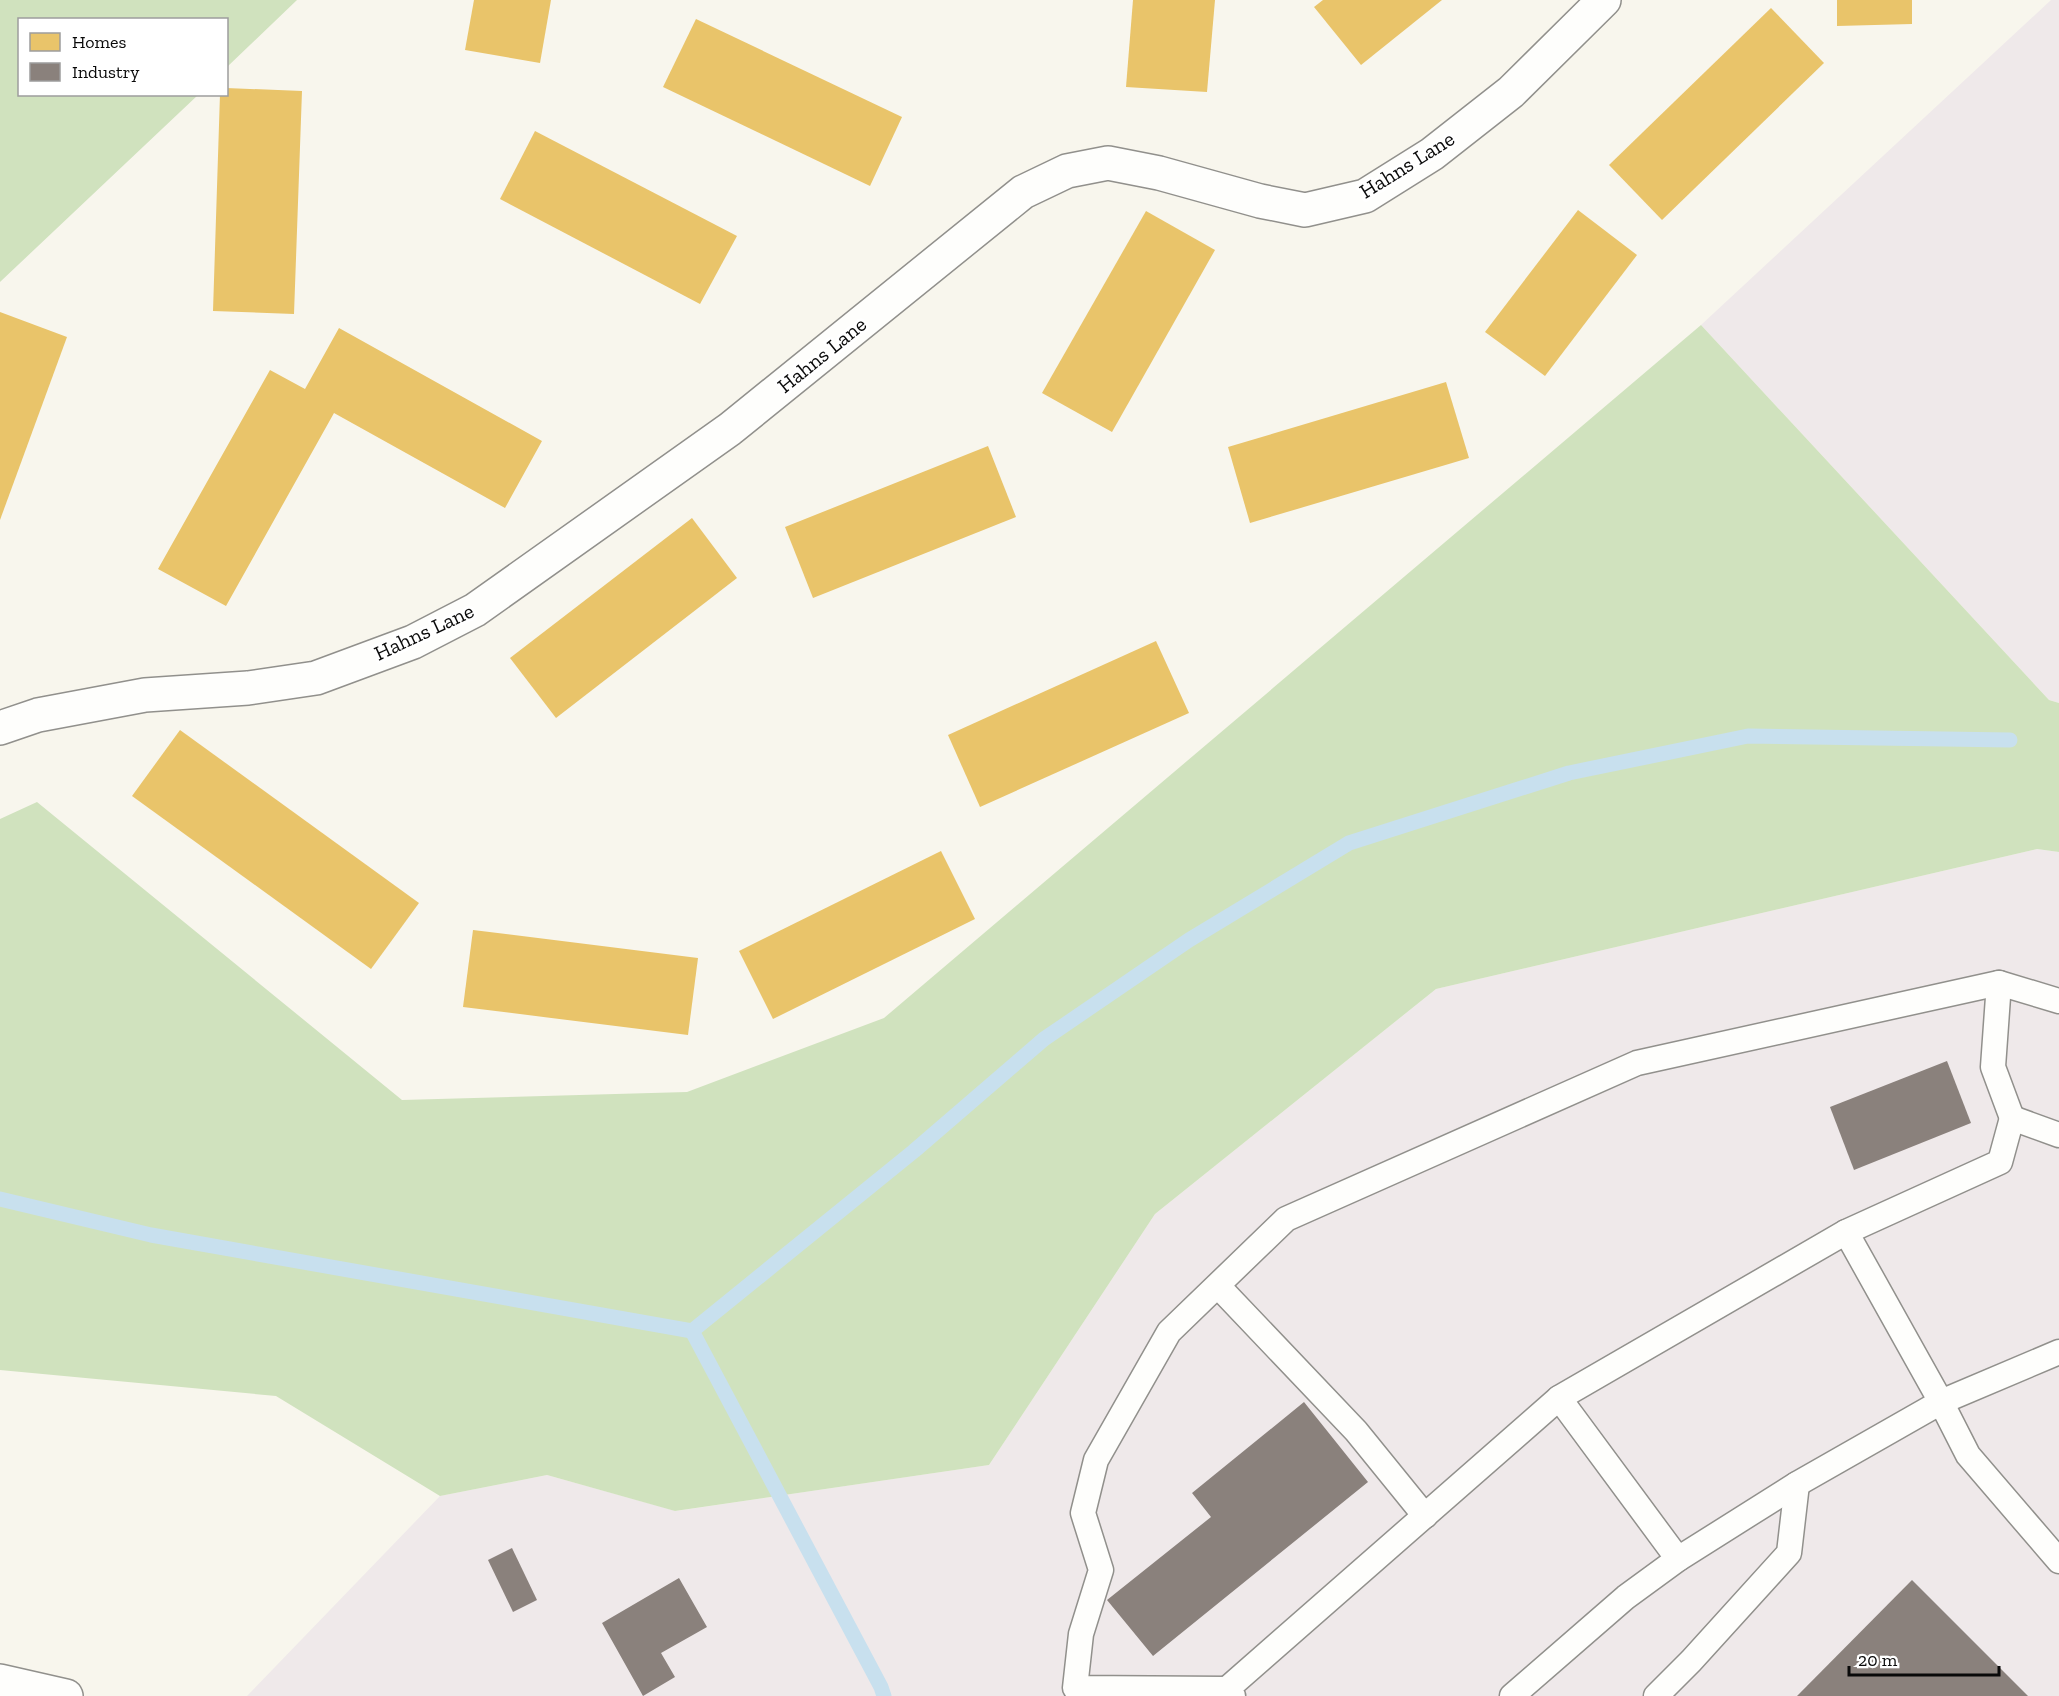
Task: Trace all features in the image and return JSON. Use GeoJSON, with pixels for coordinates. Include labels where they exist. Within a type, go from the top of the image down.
{"type":"FeatureCollection","features":[{"type":"Feature","properties":{"kind":"street","name":"Hahns Lane"},"geometry":{"type":"LineString","coordinates":[[0,728],[38,715],[145,695],[248,688],[316,678],[413,642],[475,610],[730,429],[1023,192],[1067,171],[1108,163],[1159,173],[1260,201],[1305,210],[1365,196],[1432,154],[1511,92],[1604,0]]}},
{"type":"Feature","properties":{"kind":"street"},"geometry":{"type":"LineString","coordinates":[[0,1681],[66,1696]]}},
{"type":"Feature","properties":{"kind":"lane"},"geometry":{"type":"LineString","coordinates":[[1999,983],[1992,1067],[2012,1118],[2000,1162],[1846,1232],[1559,1398],[1230,1692],[1074,1692],[1081,1634],[1101,1570],[1083,1513],[1096,1460],[1170,1332],[1286,1219],[1637,1063],[1999,983],[2059,1001]]}},
{"type":"Feature","properties":{"kind":"lane"},"geometry":{"type":"LineString","coordinates":[[2012,1118],[2059,1136]]}},
{"type":"Feature","properties":{"kind":"lane"},"geometry":{"type":"LineString","coordinates":[[1846,1232],[1968,1455],[2059,1561]]}},
{"type":"Feature","properties":{"kind":"lane"},"geometry":{"type":"LineString","coordinates":[[1218,1286],[1356,1431],[1425,1516]]}},
{"type":"Feature","properties":{"kind":"lane"},"geometry":{"type":"LineString","coordinates":[[1512,1696],[1626,1597],[1678,1559],[1797,1484],[1941,1402],[2059,1352]]}},
{"type":"Feature","properties":{"kind":"lane"},"geometry":{"type":"LineString","coordinates":[[1559,1398],[1678,1559]]}},
{"type":"Feature","properties":{"kind":"lane"},"geometry":{"type":"LineString","coordinates":[[1656,1696],[1789,1553],[1797,1484]]}},
{"type":"Feature","properties":{"kind":"shaded area"},"geometry":{"type":"Polygon","coordinates":[[[2051,0],[2059,0],[2059,703],[2049,700],[1701,325],[2051,0]]]}},
{"type":"Feature","properties":{"kind":"shaded area"},"geometry":{"type":"Polygon","coordinates":[[[2037,849],[2059,852],[2059,1696],[247,1696],[440,1496],[547,1475],[676,1511],[989,1465],[1155,1214],[1436,989],[2037,849]]]}},
{"type":"Feature","properties":{"kind":"green space"},"geometry":{"type":"Polygon","coordinates":[[[0,0],[297,0],[228,66],[228,18],[18,18],[18,96],[197,96],[0,282],[0,0]]]}},
{"type":"Feature","properties":{"kind":"green space"},"geometry":{"type":"Polygon","coordinates":[[[1701,325],[2049,700],[2059,703],[2059,852],[2037,849],[1436,989],[1155,1214],[989,1465],[675,1511],[547,1475],[440,1496],[276,1396],[0,1370],[0,819],[37,802],[402,1100],[687,1092],[884,1018],[1701,325]]]}},
{"type":"Feature","properties":{"kind":"building: Homes"},"geometry":{"type":"Polygon","coordinates":[[[474,0],[551,0],[540,63],[465,50],[474,0]]]}},
{"type":"Feature","properties":{"kind":"building: Homes"},"geometry":{"type":"Polygon","coordinates":[[[1133,0],[1215,0],[1207,92],[1126,87],[1133,0]]]}},
{"type":"Feature","properties":{"kind":"building: Homes"},"geometry":{"type":"Polygon","coordinates":[[[1323,0],[1442,0],[1361,65],[1314,7],[1323,0]]]}},
{"type":"Feature","properties":{"kind":"building: Homes"},"geometry":{"type":"Polygon","coordinates":[[[1837,0],[1912,0],[1912,24],[1837,26],[1837,0]]]}},
{"type":"Feature","properties":{"kind":"building: Homes"},"geometry":{"type":"Polygon","coordinates":[[[1771,8],[1824,63],[1662,220],[1609,165],[1771,8]]]}},
{"type":"Feature","properties":{"kind":"building: Homes"},"geometry":{"type":"Polygon","coordinates":[[[696,19],[902,117],[870,186],[663,87],[696,19]]]}},
{"type":"Feature","properties":{"kind":"building: Homes"},"geometry":{"type":"Polygon","coordinates":[[[228,88],[302,91],[294,314],[213,311],[220,96],[228,96],[228,88]]]}},
{"type":"Feature","properties":{"kind":"building: Homes"},"geometry":{"type":"Polygon","coordinates":[[[535,131],[737,236],[700,304],[500,199],[535,131]]]}},
{"type":"Feature","properties":{"kind":"building: Homes"},"geometry":{"type":"Polygon","coordinates":[[[1578,210],[1637,255],[1545,376],[1485,332],[1578,210]]]}},
{"type":"Feature","properties":{"kind":"building: Homes"},"geometry":{"type":"Polygon","coordinates":[[[1146,211],[1215,250],[1112,432],[1042,393],[1146,211]]]}},
{"type":"Feature","properties":{"kind":"building: Homes"},"geometry":{"type":"Polygon","coordinates":[[[0,312],[67,337],[0,520],[0,312]]]}},
{"type":"Feature","properties":{"kind":"building: Homes"},"geometry":{"type":"Polygon","coordinates":[[[339,328],[542,441],[505,508],[334,413],[226,606],[158,569],[270,370],[305,389],[339,328]]]}},
{"type":"Feature","properties":{"kind":"building: Homes"},"geometry":{"type":"Polygon","coordinates":[[[1446,382],[1469,458],[1250,523],[1228,447],[1446,382]]]}},
{"type":"Feature","properties":{"kind":"building: Homes"},"geometry":{"type":"Polygon","coordinates":[[[988,446],[1016,517],[813,598],[785,527],[988,446]]]}},
{"type":"Feature","properties":{"kind":"building: Homes"},"geometry":{"type":"Polygon","coordinates":[[[692,518],[737,578],[556,718],[510,658],[692,518]]]}},
{"type":"Feature","properties":{"kind":"building: Homes"},"geometry":{"type":"Polygon","coordinates":[[[1156,641],[1189,713],[980,807],[948,735],[1156,641]]]}},
{"type":"Feature","properties":{"kind":"building: Homes"},"geometry":{"type":"Polygon","coordinates":[[[180,730],[419,903],[371,969],[132,796],[180,730]]]}},
{"type":"Feature","properties":{"kind":"building: Homes"},"geometry":{"type":"Polygon","coordinates":[[[941,851],[975,919],[773,1019],[739,951],[941,851]]]}},
{"type":"Feature","properties":{"kind":"building: Homes"},"geometry":{"type":"Polygon","coordinates":[[[473,930],[698,958],[688,1035],[463,1007],[473,930]]]}},
{"type":"Feature","properties":{"kind":"building: Industry"},"geometry":{"type":"Polygon","coordinates":[[[1947,1061],[1971,1123],[1854,1170],[1830,1107],[1947,1061]]]}},
{"type":"Feature","properties":{"kind":"building: Industry"},"geometry":{"type":"Polygon","coordinates":[[[1304,1402],[1368,1482],[1153,1656],[1107,1600],[1211,1517],[1192,1493],[1304,1402]]]}},
{"type":"Feature","properties":{"kind":"building: Industry"},"geometry":{"type":"Polygon","coordinates":[[[512,1548],[537,1600],[513,1612],[488,1560],[512,1548]]]}},
{"type":"Feature","properties":{"kind":"building: Industry"},"geometry":{"type":"Polygon","coordinates":[[[679,1578],[707,1627],[661,1653],[675,1677],[643,1696],[602,1623],[679,1578]]]}},
{"type":"Feature","properties":{"kind":"building: Industry"},"geometry":{"type":"Polygon","coordinates":[[[1912,1580],[2028,1696],[1797,1696],[1912,1580]]]}},
{"type":"Feature","properties":{"kind":"waterway"},"geometry":{"type":"LineString","coordinates":[[0,1199],[151,1235],[692,1331],[914,1151],[1044,1039],[1189,940],[1349,843],[1569,773],[1748,736],[2010,740]]}},
{"type":"Feature","properties":{"kind":"waterway"},"geometry":{"type":"LineString","coordinates":[[692,1331],[884,1696]]}}]}
